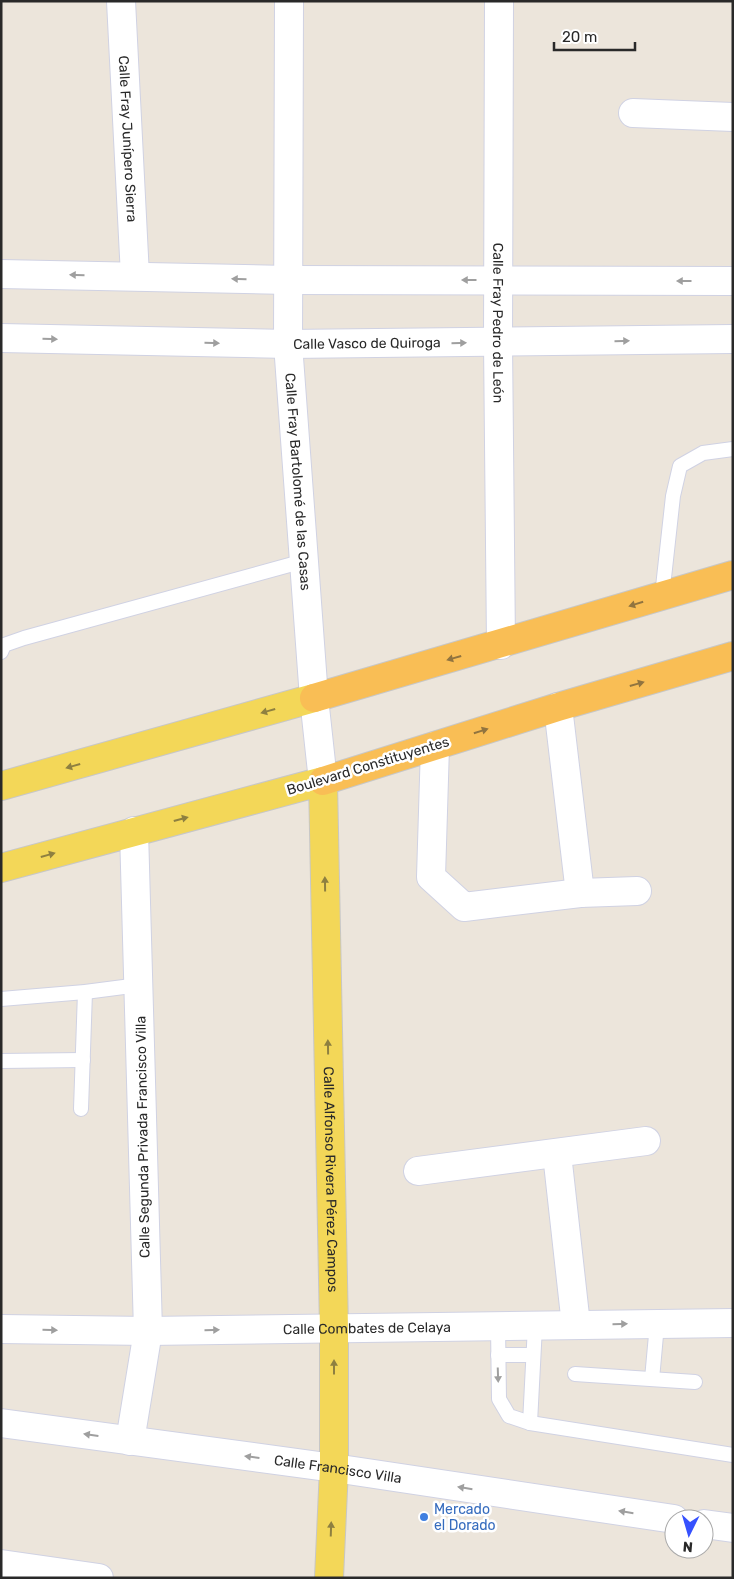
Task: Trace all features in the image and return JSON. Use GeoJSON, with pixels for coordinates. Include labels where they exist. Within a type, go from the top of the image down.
{"type":"FeatureCollection","features":[{"type":"Feature","properties":{"kind":"highway"},"geometry":{"type":"LineString","coordinates":[[314,698],[501,645],[733,575]]}},
{"type":"Feature","properties":{"kind":"highway","name":"Boulevard Constituyentes"},"geometry":{"type":"LineString","coordinates":[[323,781],[558,707],[733,656]]}},
{"type":"Feature","properties":{"kind":"main road"},"geometry":{"type":"LineString","coordinates":[[1,786],[314,698]]}},
{"type":"Feature","properties":{"kind":"main road","name":"Boulevard Constituyentes"},"geometry":{"type":"LineString","coordinates":[[1,868],[323,781]]}},
{"type":"Feature","properties":{"kind":"main road","name":"Calle Alfonso Rivera Pérez Campos"},"geometry":{"type":"LineString","coordinates":[[323,781],[334,1329],[334,1468],[329,1578]]}},
{"type":"Feature","properties":{"kind":"street","name":"Calle Fray Junípero Sierra"},"geometry":{"type":"LineString","coordinates":[[121,1],[135,276]]}},
{"type":"Feature","properties":{"kind":"street","name":"Calle Fray Bartolomé de las Casas"},"geometry":{"type":"LineString","coordinates":[[289,1],[288,344],[314,698],[323,781]]}},
{"type":"Feature","properties":{"kind":"street","name":"Calle Fray Pedro de León"},"geometry":{"type":"LineString","coordinates":[[499,1],[498,342],[501,645]]}},
{"type":"Feature","properties":{"kind":"street"},"geometry":{"type":"LineString","coordinates":[[634,113],[733,117]]}},
{"type":"Feature","properties":{"kind":"street"},"geometry":{"type":"LineString","coordinates":[[1,274],[288,280],[733,281]]}},
{"type":"Feature","properties":{"kind":"street","name":"Calle Vasco de Quiroga"},"geometry":{"type":"LineString","coordinates":[[1,338],[288,344],[733,339]]}},
{"type":"Feature","properties":{"kind":"street"},"geometry":{"type":"LineString","coordinates":[[558,707],[580,893]]}},
{"type":"Feature","properties":{"kind":"street"},"geometry":{"type":"LineString","coordinates":[[435,746],[431,876],[464,907],[580,893],[637,892]]}},
{"type":"Feature","properties":{"kind":"street","name":"Calle Segunda Privada Francisco Villa"},"geometry":{"type":"LineString","coordinates":[[130,1441],[148,1331],[134,831]]}},
{"type":"Feature","properties":{"kind":"street"},"geometry":{"type":"LineString","coordinates":[[418,1171],[646,1141]]}},
{"type":"Feature","properties":{"kind":"street"},"geometry":{"type":"LineString","coordinates":[[557,1154],[576,1325]]}},
{"type":"Feature","properties":{"kind":"street","name":"Calle Combates de Celaya"},"geometry":{"type":"LineString","coordinates":[[1,1329],[148,1331],[733,1323]]}},
{"type":"Feature","properties":{"kind":"street","name":"Calle Francisco Villa"},"geometry":{"type":"LineString","coordinates":[[1,1423],[334,1468],[664,1518]]}},
{"type":"Feature","properties":{"kind":"street"},"geometry":{"type":"LineString","coordinates":[[714,1525],[733,1528]]}},
{"type":"Feature","properties":{"kind":"street"},"geometry":{"type":"LineString","coordinates":[[1,1564],[99,1578]]}},
{"type":"Feature","properties":{"kind":"lane"},"geometry":{"type":"LineString","coordinates":[[662,596],[674,496],[680,466],[703,453],[733,449]]}},
{"type":"Feature","properties":{"kind":"lane"},"geometry":{"type":"LineString","coordinates":[[1,652],[4,645],[24,638],[304,561]]}},
{"type":"Feature","properties":{"kind":"lane"},"geometry":{"type":"LineString","coordinates":[[1,998],[85,992],[139,985]]}},
{"type":"Feature","properties":{"kind":"lane"},"geometry":{"type":"LineString","coordinates":[[81,1109],[85,992]]}},
{"type":"Feature","properties":{"kind":"lane"},"geometry":{"type":"LineString","coordinates":[[1,1060],[83,1060]]}},
{"type":"Feature","properties":{"kind":"lane"},"geometry":{"type":"LineString","coordinates":[[652,1379],[657,1324]]}},
{"type":"Feature","properties":{"kind":"lane"},"geometry":{"type":"LineString","coordinates":[[498,1326],[499,1399],[508,1416],[530,1423],[733,1455]]}},
{"type":"Feature","properties":{"kind":"lane"},"geometry":{"type":"LineString","coordinates":[[530,1423],[535,1326]]}},
{"type":"Feature","properties":{"kind":"lane"},"geometry":{"type":"LineString","coordinates":[[498,1356],[533,1354]]}},
{"type":"Feature","properties":{"kind":"lane"},"geometry":{"type":"LineString","coordinates":[[575,1374],[695,1382]]}},
{"type":"Feature","properties":{"kind":"place","name":"Mercado el Dorado"},"geometry":{"type":"Point","coordinates":[424,1517]}}]}
